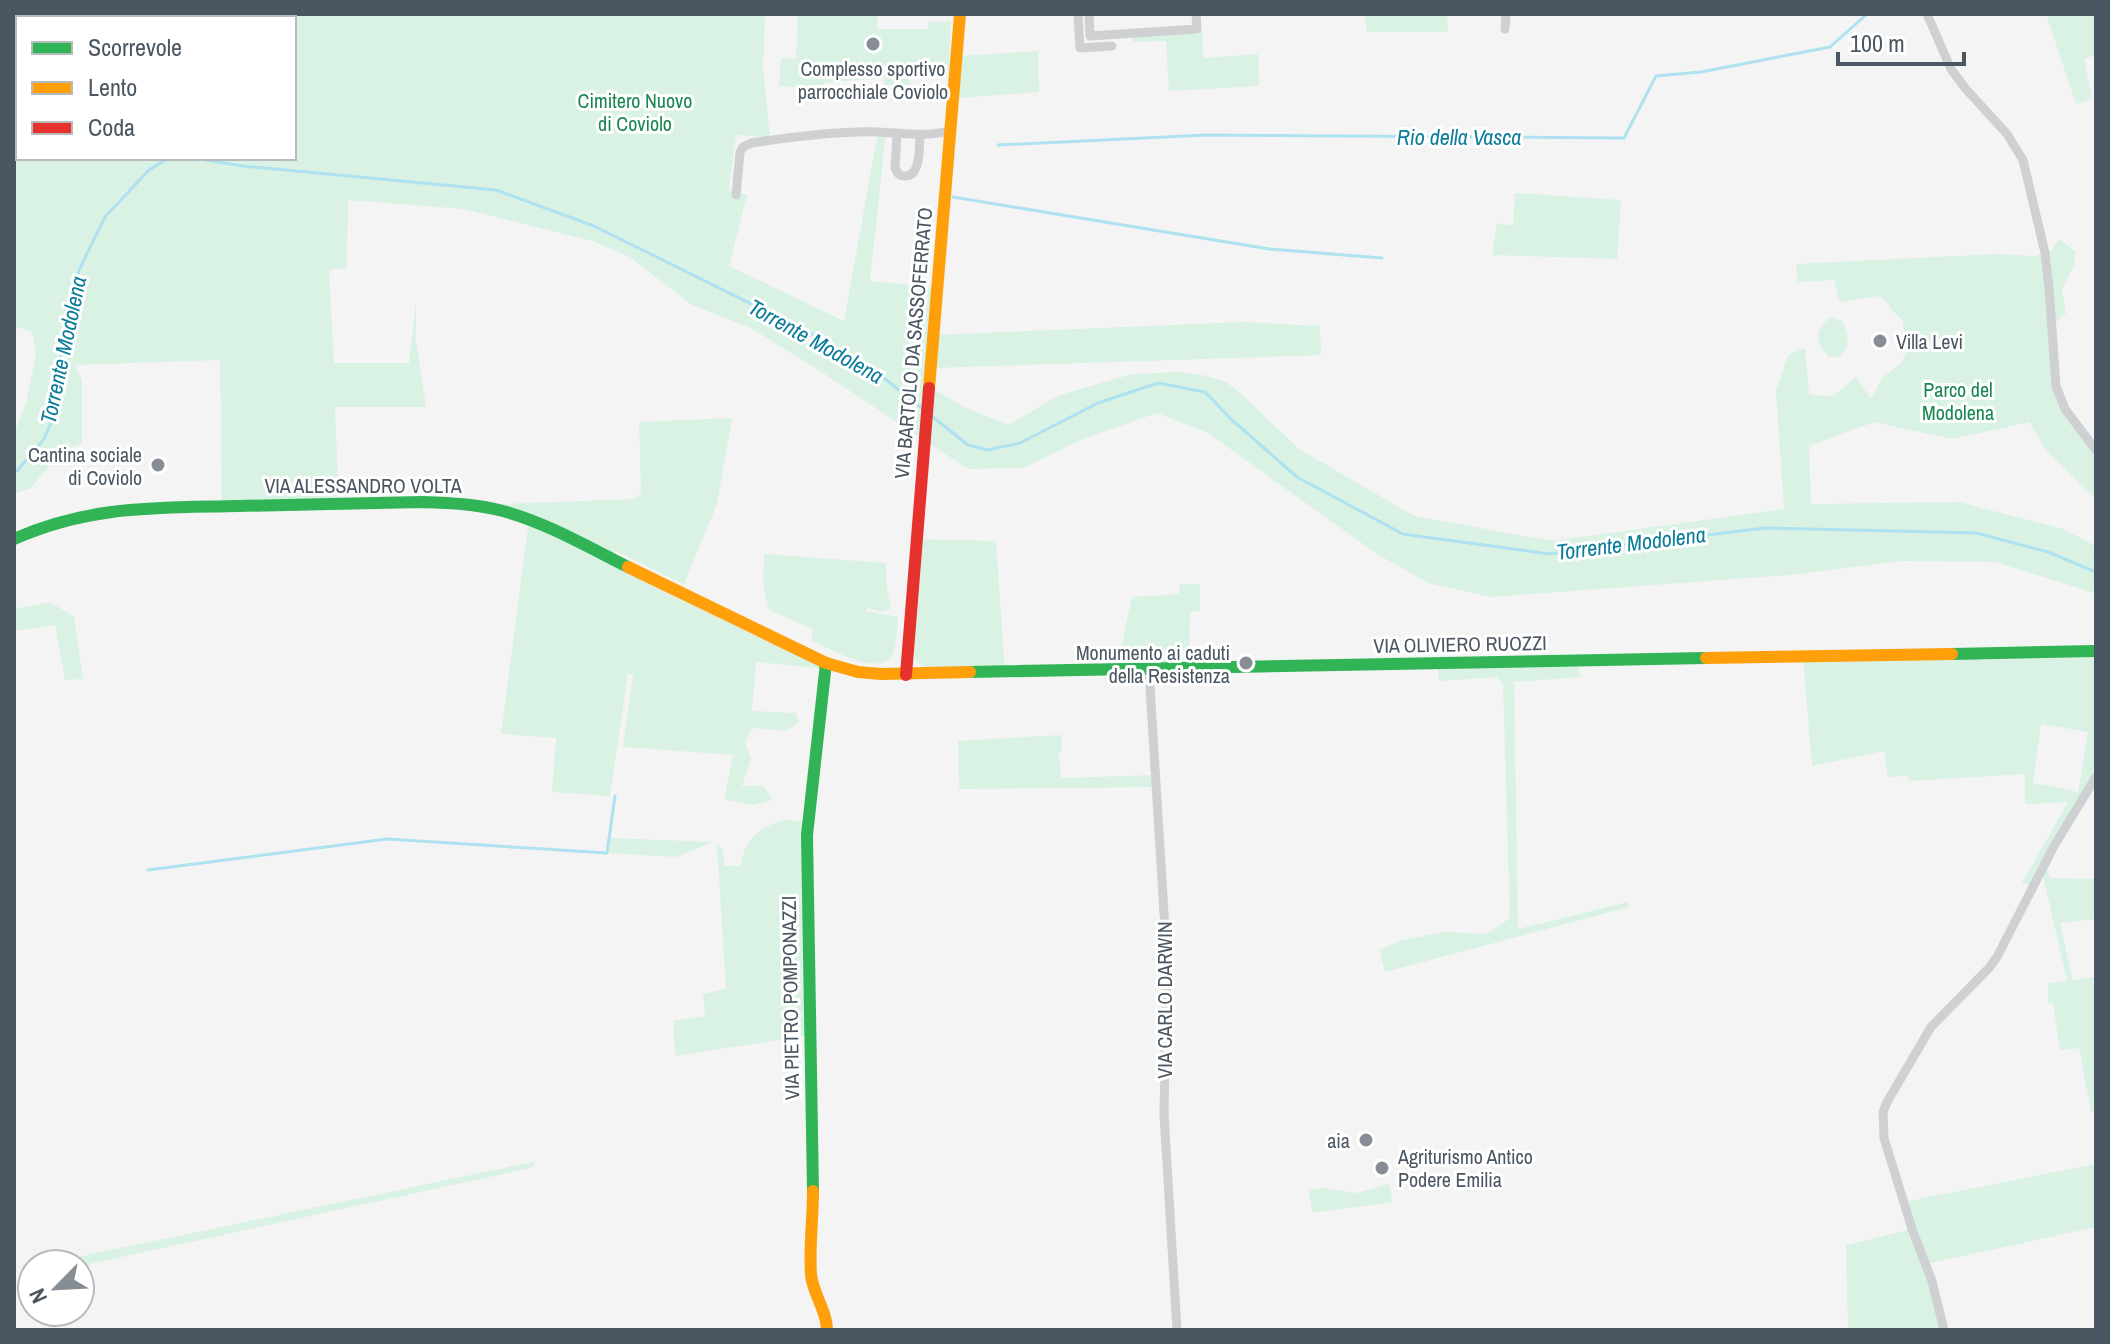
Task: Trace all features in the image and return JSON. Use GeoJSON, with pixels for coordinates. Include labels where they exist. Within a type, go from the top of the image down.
{"type":"FeatureCollection","features":[{"type":"Feature","properties":{"kind":"street","name":"VIA BARTOLO DA SASSOFERRATO"},"geometry":{"type":"LineString","coordinates":[[906,675],[960,14]]}},
{"type":"Feature","properties":{"kind":"street"},"geometry":{"type":"LineString","coordinates":[[1078,14],[1080,48],[1112,46]]}},
{"type":"Feature","properties":{"kind":"street"},"geometry":{"type":"LineString","coordinates":[[1089,14],[1090,36],[1197,29],[1196,14]]}},
{"type":"Feature","properties":{"kind":"street"},"geometry":{"type":"LineString","coordinates":[[1505,29],[1506,14]]}},
{"type":"Feature","properties":{"kind":"street"},"geometry":{"type":"LineString","coordinates":[[1927,14],[1951,69],[2007,134],[2023,160],[2045,253],[2056,386],[2065,409],[2096,450]]}},
{"type":"Feature","properties":{"kind":"street"},"geometry":{"type":"LineString","coordinates":[[736,195],[740,152],[747,144],[856,132],[886,131],[920,136],[950,131]]}},
{"type":"Feature","properties":{"kind":"street"},"geometry":{"type":"LineString","coordinates":[[897,134],[894,164],[896,172],[904,176],[912,173],[917,166],[920,136]]}},
{"type":"Feature","properties":{"kind":"street","name":"VIA ALESSANDRO VOLTA"},"geometry":{"type":"LineString","coordinates":[[14,539],[67,518],[131,509],[423,502],[478,505],[504,511],[550,529],[826,663]]}},
{"type":"Feature","properties":{"kind":"street","name":"VIA OLIVIERO RUOZZI"},"geometry":{"type":"LineString","coordinates":[[826,663],[858,672],[906,675],[2096,651]]}},
{"type":"Feature","properties":{"kind":"street","name":"VIA PIETRO POMPONAZZI"},"geometry":{"type":"LineString","coordinates":[[826,663],[807,835],[813,1197],[811,1273],[827,1330]]}},
{"type":"Feature","properties":{"kind":"street","name":"VIA CARLO DARWIN"},"geometry":{"type":"LineString","coordinates":[[1149,670],[1167,962],[1164,1114],[1177,1330]]}},
{"type":"Feature","properties":{"kind":"street"},"geometry":{"type":"LineString","coordinates":[[1944,1330],[1932,1281],[1912,1229],[1884,1138],[1883,1112],[1931,1027],[1997,957],[2054,846],[2096,777]]}},
{"type":"Feature","properties":{"kind":"green space"},"geometry":{"type":"Polygon","coordinates":[[[765,14],[763,69],[770,137],[736,135],[729,189],[747,195],[729,266],[844,321],[878,132],[886,131],[870,281],[938,288],[934,335],[1243,322],[1320,326],[1321,355],[932,368],[930,387],[966,408],[1009,425],[1057,396],[1132,374],[1181,372],[1207,376],[1226,382],[1238,391],[1299,449],[1414,516],[1552,541],[1784,509],[1776,391],[1788,355],[1805,348],[1809,395],[1833,396],[1856,377],[1871,399],[1882,378],[1901,363],[1908,349],[1902,320],[1880,296],[1839,302],[1834,280],[1798,282],[1796,264],[1997,254],[2035,256],[2052,250],[2059,239],[2076,252],[2073,268],[2062,290],[2066,313],[2056,322],[2052,339],[2056,386],[2096,450],[2096,502],[2047,451],[2029,422],[1952,439],[1874,422],[1809,446],[1811,504],[1959,502],[2063,529],[2096,546],[2096,596],[1995,562],[1902,561],[1791,575],[1491,597],[1428,583],[1377,554],[1208,433],[1157,413],[1083,439],[1023,468],[968,469],[749,327],[692,305],[630,257],[592,241],[464,209],[348,200],[347,268],[329,270],[334,363],[409,363],[416,302],[416,340],[426,407],[335,407],[339,504],[222,507],[220,360],[75,365],[82,380],[82,444],[62,450],[30,489],[14,493],[14,433],[26,404],[36,354],[32,332],[14,326],[14,27],[16,160],[296,160],[296,16],[37,16],[765,14]]]}},
{"type":"Feature","properties":{"kind":"green space","name":"Complesso sportivo parrocchiale Coviolo"},"geometry":{"type":"Polygon","coordinates":[[[798,14],[878,14],[877,29],[928,29],[929,22],[951,21],[949,71],[911,69],[910,85],[885,85],[884,78],[825,83],[824,89],[779,86],[781,58],[796,59],[798,14]]]}},
{"type":"Feature","properties":{"kind":"green space"},"geometry":{"type":"Polygon","coordinates":[[[1364,14],[1447,14],[1448,32],[1367,32],[1364,14]]]}},
{"type":"Feature","properties":{"kind":"green space"},"geometry":{"type":"Polygon","coordinates":[[[2046,14],[2096,14],[2096,55],[2084,59],[2092,99],[2076,104],[2046,14]]]}},
{"type":"Feature","properties":{"kind":"green space"},"geometry":{"type":"Polygon","coordinates":[[[1202,30],[1203,58],[1258,54],[1259,86],[1169,91],[1166,41],[1133,42],[1133,33],[1202,30]]]}},
{"type":"Feature","properties":{"kind":"green space"},"geometry":{"type":"Polygon","coordinates":[[[1038,51],[1039,92],[959,98],[962,56],[1038,51]]]}},
{"type":"Feature","properties":{"kind":"green space"},"geometry":{"type":"Polygon","coordinates":[[[1515,193],[1621,200],[1617,259],[1492,255],[1497,223],[1513,226],[1515,193]]]}},
{"type":"Feature","properties":{"kind":"green space"},"geometry":{"type":"Polygon","coordinates":[[[1831,317],[1842,321],[1847,336],[1847,345],[1838,357],[1829,357],[1818,336],[1821,327],[1831,317]]]}},
{"type":"Feature","properties":{"kind":"green space"},"geometry":{"type":"Polygon","coordinates":[[[732,418],[717,504],[684,584],[616,551],[608,557],[642,573],[642,581],[825,669],[756,662],[752,711],[796,713],[799,722],[786,731],[753,728],[745,741],[751,759],[742,786],[763,786],[773,800],[752,805],[724,799],[733,755],[623,747],[633,675],[628,674],[610,796],[552,792],[556,738],[501,734],[529,520],[478,505],[634,499],[641,493],[639,422],[732,418]]]}},
{"type":"Feature","properties":{"kind":"green space"},"geometry":{"type":"Polygon","coordinates":[[[917,539],[996,541],[1005,673],[926,669],[916,661],[908,645],[917,539]]]}},
{"type":"Feature","properties":{"kind":"green space"},"geometry":{"type":"Polygon","coordinates":[[[764,554],[886,563],[891,608],[883,612],[867,608],[866,611],[898,617],[892,655],[876,663],[853,659],[811,640],[813,629],[769,610],[763,585],[764,554]]]}},
{"type":"Feature","properties":{"kind":"green space"},"geometry":{"type":"Polygon","coordinates":[[[1180,584],[1200,584],[1200,611],[1190,612],[1189,662],[1135,663],[1131,658],[1119,658],[1132,597],[1179,594],[1180,584]]]}},
{"type":"Feature","properties":{"kind":"green space"},"geometry":{"type":"Polygon","coordinates":[[[50,602],[74,617],[83,679],[65,680],[55,625],[14,631],[14,609],[50,602]]]}},
{"type":"Feature","properties":{"kind":"green space"},"geometry":{"type":"Polygon","coordinates":[[[1977,653],[1977,660],[2096,657],[2096,768],[2046,861],[2050,878],[2096,879],[2096,919],[2060,923],[2073,980],[2096,977],[2096,1111],[2091,1112],[2079,1048],[2060,1050],[2053,1004],[2048,1003],[2048,983],[2067,981],[2042,871],[2033,885],[2022,883],[2068,802],[2025,804],[2025,774],[1909,781],[1908,776],[1888,777],[1884,751],[1812,766],[1803,657],[1977,653]],[[2041,724],[2033,783],[2078,792],[2088,732],[2041,724]]]}},
{"type":"Feature","properties":{"kind":"green space"},"geometry":{"type":"Polygon","coordinates":[[[1578,666],[1581,677],[1514,682],[1518,929],[1628,902],[1629,907],[1385,972],[1379,950],[1402,940],[1446,932],[1487,934],[1510,918],[1503,684],[1497,677],[1439,681],[1438,669],[1578,666]]]}},
{"type":"Feature","properties":{"kind":"green space"},"geometry":{"type":"Polygon","coordinates":[[[1061,735],[1061,778],[1155,775],[1156,787],[959,789],[958,741],[1061,735]]]}},
{"type":"Feature","properties":{"kind":"green space"},"geometry":{"type":"Polygon","coordinates":[[[787,819],[808,823],[810,1035],[675,1056],[673,1021],[705,1016],[703,994],[726,989],[717,846],[714,842],[722,848],[725,866],[741,866],[750,840],[761,830],[787,819]]]}},
{"type":"Feature","properties":{"kind":"green space"},"geometry":{"type":"Polygon","coordinates":[[[609,838],[714,842],[676,857],[607,853],[609,838]]]}},
{"type":"Feature","properties":{"kind":"green space"},"geometry":{"type":"Polygon","coordinates":[[[537,1161],[531,1168],[96,1263],[96,1253],[537,1161]]]}},
{"type":"Feature","properties":{"kind":"green space"},"geometry":{"type":"Polygon","coordinates":[[[2095,1164],[2096,1227],[1926,1264],[1944,1330],[1848,1330],[1846,1245],[1912,1229],[1904,1202],[2095,1164]]]}},
{"type":"Feature","properties":{"kind":"green space"},"geometry":{"type":"Polygon","coordinates":[[[1389,1184],[1393,1202],[1312,1213],[1309,1190],[1322,1188],[1357,1193],[1389,1184]]]}},
{"type":"Feature","properties":{"kind":"waterway","name":"Rio della Vasca"},"geometry":{"type":"LineString","coordinates":[[998,145],[1206,135],[1624,138],[1656,76],[1701,72],[1830,47],[1867,14]]}},
{"type":"Feature","properties":{"kind":"waterway","name":"Torrente Modolena"},"geometry":{"type":"LineString","coordinates":[[14,472],[44,439],[52,420],[51,401],[79,270],[105,217],[149,170],[165,160]]}},
{"type":"Feature","properties":{"kind":"waterway","name":"Torrente Modolena"},"geometry":{"type":"LineString","coordinates":[[206,160],[496,190],[594,226],[824,340],[869,366],[924,410]]}},
{"type":"Feature","properties":{"kind":"waterway"},"geometry":{"type":"LineString","coordinates":[[953,197],[1269,249],[1382,258]]}},
{"type":"Feature","properties":{"kind":"waterway","name":"Torrente Modolena"},"geometry":{"type":"LineString","coordinates":[[933,417],[968,445],[987,450],[1020,443],[1098,403],[1158,383],[1205,392],[1297,477],[1403,534],[1549,554],[1765,528],[1976,533],[2048,552],[2096,572]]}},
{"type":"Feature","properties":{"kind":"waterway"},"geometry":{"type":"LineString","coordinates":[[148,870],[387,839],[607,853],[615,796]]}},
{"type":"Feature","properties":{"kind":"traffic: fast"},"geometry":{"type":"LineString","coordinates":[[14,539],[70,520],[124,510],[423,502],[483,507],[519,516],[628,567]]}},
{"type":"Feature","properties":{"kind":"traffic: fast"},"geometry":{"type":"LineString","coordinates":[[1952,654],[2096,651]]}},
{"type":"Feature","properties":{"kind":"traffic: fast"},"geometry":{"type":"LineString","coordinates":[[970,672],[1706,658]]}},
{"type":"Feature","properties":{"kind":"traffic: fast"},"geometry":{"type":"LineString","coordinates":[[813,1191],[807,835],[826,663]]}},
{"type":"Feature","properties":{"kind":"traffic: slow"},"geometry":{"type":"LineString","coordinates":[[929,388],[960,14]]}},
{"type":"Feature","properties":{"kind":"traffic: slow"},"geometry":{"type":"LineString","coordinates":[[628,567],[826,663],[858,672],[881,674],[970,672]]}},
{"type":"Feature","properties":{"kind":"traffic: slow"},"geometry":{"type":"LineString","coordinates":[[1706,658],[1952,654]]}},
{"type":"Feature","properties":{"kind":"traffic: slow"},"geometry":{"type":"LineString","coordinates":[[813,1191],[811,1275],[827,1330]]}},
{"type":"Feature","properties":{"kind":"traffic: jam"},"geometry":{"type":"LineString","coordinates":[[906,675],[929,388]]}},
{"type":"Feature","properties":{"kind":"place","name":"Complesso sportivo parrocchiale Coviolo"},"geometry":{"type":"Point","coordinates":[873,44]}},
{"type":"Feature","properties":{"kind":"place","name":"Villa Levi"},"geometry":{"type":"Point","coordinates":[1880,341]}},
{"type":"Feature","properties":{"kind":"place","name":"Cantina sociale di Coviolo"},"geometry":{"type":"Point","coordinates":[158,465]}},
{"type":"Feature","properties":{"kind":"place","name":"Monumento ai caduti della Resistenza"},"geometry":{"type":"Point","coordinates":[1246,663]}},
{"type":"Feature","properties":{"kind":"place","name":"aia"},"geometry":{"type":"Point","coordinates":[1366,1140]}},
{"type":"Feature","properties":{"kind":"place","name":"Agriturismo Antico Podere Emilia"},"geometry":{"type":"Point","coordinates":[1382,1168]}},
{"type":"Feature","properties":{"kind":"park label","name":"Cimitero Nuovo di Coviolo"},"geometry":{"type":"Point","coordinates":[635,112]}},
{"type":"Feature","properties":{"kind":"park label","name":"Parco del Modolena"},"geometry":{"type":"Point","coordinates":[1958,400]}}]}
